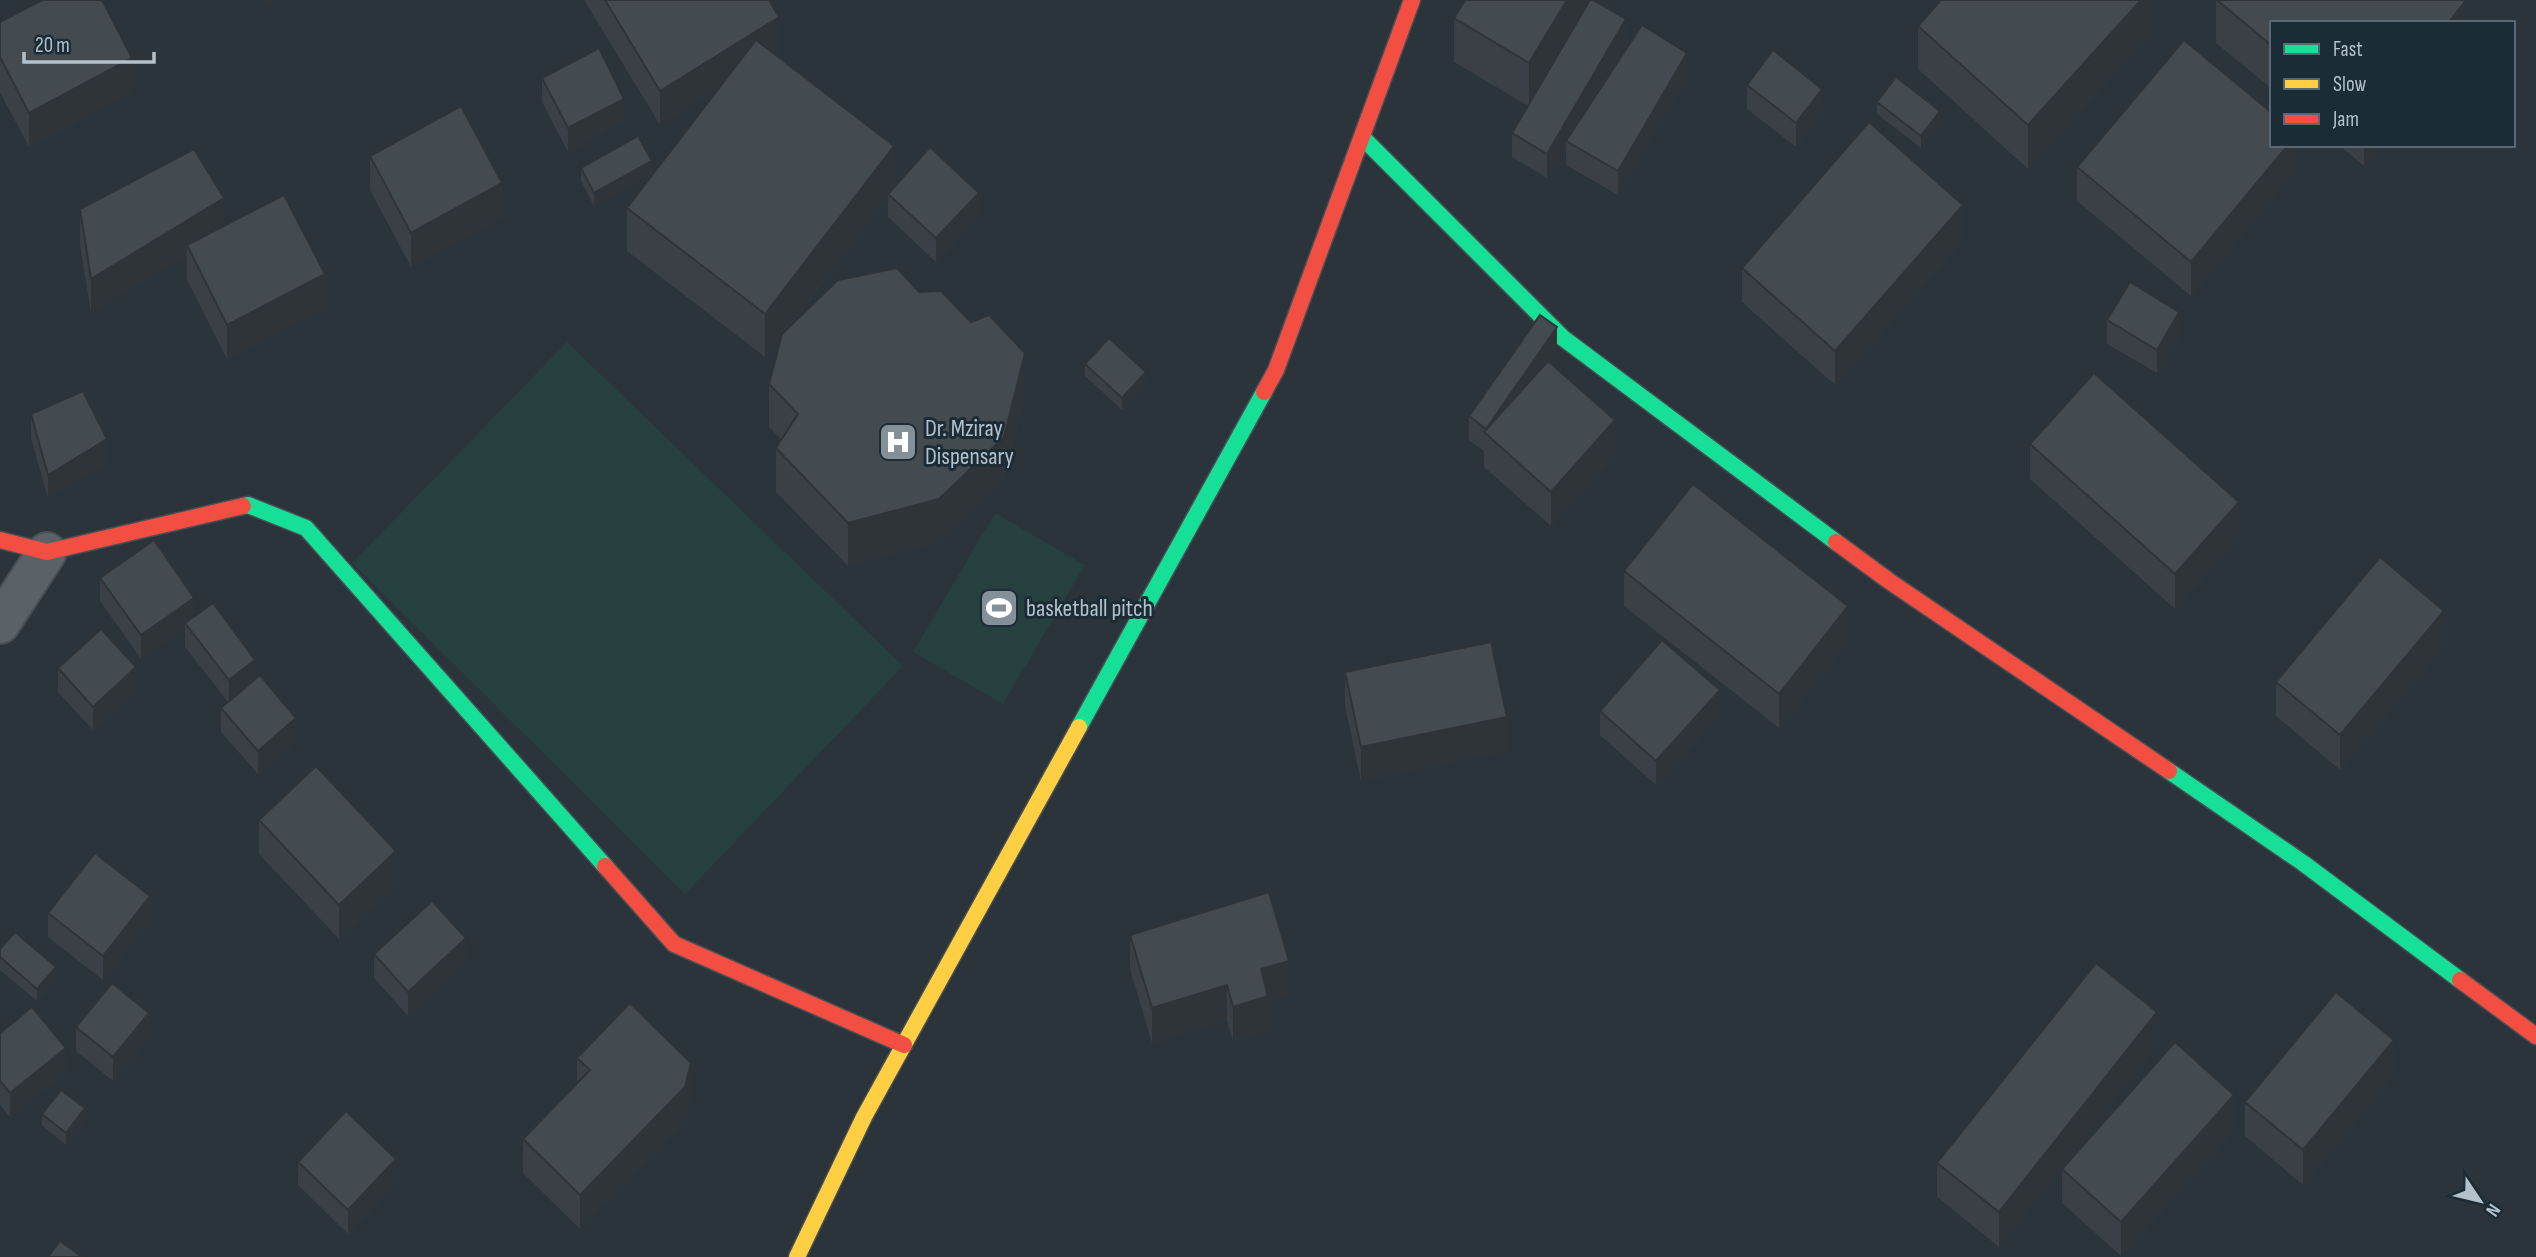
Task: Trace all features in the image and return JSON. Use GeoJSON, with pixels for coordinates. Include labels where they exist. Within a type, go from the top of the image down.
{"type":"FeatureCollection","features":[{"type":"Feature","properties":{"kind":"street"},"geometry":{"type":"LineString","coordinates":[[797,1257],[864,1117],[1276,370],[1412,0]]}},
{"type":"Feature","properties":{"kind":"street"},"geometry":{"type":"LineString","coordinates":[[1362,137],[1563,338],[1889,581],[2303,863],[2536,1036]]}},
{"type":"Feature","properties":{"kind":"street"},"geometry":{"type":"LineString","coordinates":[[0,540],[47,552],[248,505],[306,528],[674,944],[904,1045]]}},
{"type":"Feature","properties":{"kind":"street"},"geometry":{"type":"LineString","coordinates":[[0,624],[47,552]]}},
{"type":"Feature","properties":{"kind":"green space"},"geometry":{"type":"Polygon","coordinates":[[[567,342],[903,666],[685,894],[352,563],[567,342]]]}},
{"type":"Feature","properties":{"kind":"green space","name":"basketball pitch"},"geometry":{"type":"Polygon","coordinates":[[[995,513],[1085,565],[1003,704],[913,652],[995,513]]]}},
{"type":"Feature","properties":{"kind":"building"},"geometry":{"type":"Polygon","coordinates":[[[42,0],[102,0],[132,58],[29,113],[0,57],[0,22],[42,0]]]}},
{"type":"Feature","properties":{"kind":"building"},"geometry":{"type":"Polygon","coordinates":[[[605,0],[769,0],[779,17],[660,91],[605,0]]]}},
{"type":"Feature","properties":{"kind":"building"},"geometry":{"type":"Polygon","coordinates":[[[1465,0],[1567,0],[1529,63],[1454,18],[1465,0]]]}},
{"type":"Feature","properties":{"kind":"building"},"geometry":{"type":"Polygon","coordinates":[[[1590,0],[1626,19],[1547,154],[1512,133],[1590,0]]]}},
{"type":"Feature","properties":{"kind":"building"},"geometry":{"type":"Polygon","coordinates":[[[1941,0],[2141,0],[2028,125],[1918,26],[1941,0]]]}},
{"type":"Feature","properties":{"kind":"building"},"geometry":{"type":"Polygon","coordinates":[[[2217,0],[2465,2],[2450,21],[2270,21],[2270,44],[2217,0]]]}},
{"type":"Feature","properties":{"kind":"building"},"geometry":{"type":"Polygon","coordinates":[[[1642,25],[1687,53],[1618,171],[1566,141],[1642,25]]]}},
{"type":"Feature","properties":{"kind":"building"},"geometry":{"type":"Polygon","coordinates":[[[756,40],[894,146],[765,314],[627,208],[756,40]]]}},
{"type":"Feature","properties":{"kind":"building"},"geometry":{"type":"Polygon","coordinates":[[[2184,40],[2270,111],[2270,147],[2286,147],[2191,262],[2077,167],[2184,40]]]}},
{"type":"Feature","properties":{"kind":"building"},"geometry":{"type":"Polygon","coordinates":[[[599,48],[624,99],[568,128],[542,78],[599,48]]]}},
{"type":"Feature","properties":{"kind":"building"},"geometry":{"type":"Polygon","coordinates":[[[1773,50],[1822,89],[1796,123],[1747,85],[1773,50]]]}},
{"type":"Feature","properties":{"kind":"building"},"geometry":{"type":"Polygon","coordinates":[[[1896,77],[1940,111],[1921,136],[1877,102],[1896,77]]]}},
{"type":"Feature","properties":{"kind":"building"},"geometry":{"type":"Polygon","coordinates":[[[461,106],[502,183],[411,233],[370,156],[461,106]]]}},
{"type":"Feature","properties":{"kind":"building"},"geometry":{"type":"Polygon","coordinates":[[[1869,122],[1963,205],[1835,351],[1742,268],[1869,122]]]}},
{"type":"Feature","properties":{"kind":"building"},"geometry":{"type":"Polygon","coordinates":[[[638,136],[652,161],[594,193],[581,168],[638,136]]]}},
{"type":"Feature","properties":{"kind":"building"},"geometry":{"type":"Polygon","coordinates":[[[930,147],[979,193],[936,238],[888,194],[930,147]]]}},
{"type":"Feature","properties":{"kind":"building"},"geometry":{"type":"Polygon","coordinates":[[[194,149],[224,198],[91,279],[80,209],[194,149]]]}},
{"type":"Feature","properties":{"kind":"building"},"geometry":{"type":"Polygon","coordinates":[[[284,195],[325,274],[227,325],[187,245],[284,195]]]}},
{"type":"Feature","properties":{"kind":"building","name":"Dr. Mziray Dispensary"},"geometry":{"type":"Polygon","coordinates":[[[897,268],[919,292],[941,291],[971,322],[989,315],[1025,353],[1004,437],[939,499],[848,523],[776,448],[798,414],[769,384],[782,334],[838,280],[897,268]]]}},
{"type":"Feature","properties":{"kind":"building"},"geometry":{"type":"Polygon","coordinates":[[[2130,282],[2179,312],[2157,350],[2107,320],[2130,282]]]}},
{"type":"Feature","properties":{"kind":"building"},"geometry":{"type":"Polygon","coordinates":[[[1540,315],[1557,327],[1486,429],[1469,416],[1540,315]]]}},
{"type":"Feature","properties":{"kind":"building"},"geometry":{"type":"Polygon","coordinates":[[[1109,338],[1146,372],[1122,398],[1085,364],[1109,338]]]}},
{"type":"Feature","properties":{"kind":"building"},"geometry":{"type":"Polygon","coordinates":[[[1548,361],[1615,420],[1551,492],[1484,432],[1548,361]]]}},
{"type":"Feature","properties":{"kind":"building"},"geometry":{"type":"Polygon","coordinates":[[[2094,373],[2239,502],[2175,574],[2030,444],[2094,373]]]}},
{"type":"Feature","properties":{"kind":"building"},"geometry":{"type":"Polygon","coordinates":[[[83,391],[107,439],[48,475],[31,414],[83,391]]]}},
{"type":"Feature","properties":{"kind":"building"},"geometry":{"type":"Polygon","coordinates":[[[1693,484],[1848,606],[1779,694],[1624,571],[1693,484]]]}},
{"type":"Feature","properties":{"kind":"building"},"geometry":{"type":"Polygon","coordinates":[[[154,540],[194,598],[141,635],[100,578],[154,540]]]}},
{"type":"Feature","properties":{"kind":"building"},"geometry":{"type":"Polygon","coordinates":[[[2380,557],[2444,611],[2340,735],[2276,682],[2380,557]]]}},
{"type":"Feature","properties":{"kind":"building"},"geometry":{"type":"Polygon","coordinates":[[[213,603],[255,660],[229,680],[185,623],[213,603]]]}},
{"type":"Feature","properties":{"kind":"building"},"geometry":{"type":"Polygon","coordinates":[[[101,629],[136,667],[93,707],[58,668],[101,629]]]}},
{"type":"Feature","properties":{"kind":"building"},"geometry":{"type":"Polygon","coordinates":[[[1662,640],[1720,690],[1656,761],[1600,711],[1662,640]]]}},
{"type":"Feature","properties":{"kind":"building"},"geometry":{"type":"Polygon","coordinates":[[[1491,642],[1507,717],[1361,747],[1345,672],[1491,642]]]}},
{"type":"Feature","properties":{"kind":"building"},"geometry":{"type":"Polygon","coordinates":[[[260,675],[296,718],[258,751],[221,708],[260,675]]]}},
{"type":"Feature","properties":{"kind":"building"},"geometry":{"type":"Polygon","coordinates":[[[316,766],[396,851],[339,905],[259,820],[316,766]]]}},
{"type":"Feature","properties":{"kind":"building"},"geometry":{"type":"Polygon","coordinates":[[[95,853],[150,896],[103,956],[48,913],[95,853]]]}},
{"type":"Feature","properties":{"kind":"building"},"geometry":{"type":"Polygon","coordinates":[[[1269,892],[1289,961],[1261,969],[1268,996],[1233,1007],[1227,985],[1152,1008],[1130,935],[1269,892]]]}},
{"type":"Feature","properties":{"kind":"building"},"geometry":{"type":"Polygon","coordinates":[[[432,901],[466,938],[408,992],[374,954],[432,901]]]}},
{"type":"Feature","properties":{"kind":"building"},"geometry":{"type":"Polygon","coordinates":[[[15,932],[56,967],[37,989],[0,957],[0,949],[15,932]]]}},
{"type":"Feature","properties":{"kind":"building"},"geometry":{"type":"Polygon","coordinates":[[[2096,963],[2157,1012],[1999,1212],[1937,1163],[2096,963]]]}},
{"type":"Feature","properties":{"kind":"building"},"geometry":{"type":"Polygon","coordinates":[[[112,983],[149,1013],[113,1057],[76,1027],[112,983]]]}},
{"type":"Feature","properties":{"kind":"building"},"geometry":{"type":"Polygon","coordinates":[[[2336,992],[2394,1040],[2303,1150],[2245,1102],[2336,992]]]}},
{"type":"Feature","properties":{"kind":"building"},"geometry":{"type":"Polygon","coordinates":[[[630,1003],[691,1063],[685,1087],[580,1195],[523,1139],[590,1070],[577,1058],[630,1003]]]}},
{"type":"Feature","properties":{"kind":"building"},"geometry":{"type":"Polygon","coordinates":[[[32,1007],[66,1048],[10,1093],[0,1081],[0,1033],[32,1007]]]}},
{"type":"Feature","properties":{"kind":"building"},"geometry":{"type":"Polygon","coordinates":[[[2175,1042],[2234,1095],[2121,1222],[2062,1169],[2175,1042]]]}},
{"type":"Feature","properties":{"kind":"building"},"geometry":{"type":"Polygon","coordinates":[[[61,1090],[85,1108],[66,1133],[42,1114],[61,1090]]]}},
{"type":"Feature","properties":{"kind":"building"},"geometry":{"type":"Polygon","coordinates":[[[346,1111],[396,1159],[348,1210],[298,1162],[346,1111]]]}},
{"type":"Feature","properties":{"kind":"building"},"geometry":{"type":"Polygon","coordinates":[[[60,1241],[82,1257],[48,1257],[60,1241]]]}},
{"type":"Feature","properties":{"kind":"traffic: fast"},"geometry":{"type":"LineString","coordinates":[[1362,137],[1563,338],[1836,542]]}},
{"type":"Feature","properties":{"kind":"traffic: fast"},"geometry":{"type":"LineString","coordinates":[[1079,727],[1264,392]]}},
{"type":"Feature","properties":{"kind":"traffic: fast"},"geometry":{"type":"LineString","coordinates":[[243,506],[248,505],[306,528],[605,866]]}},
{"type":"Feature","properties":{"kind":"traffic: fast"},"geometry":{"type":"LineString","coordinates":[[2169,771],[2303,863],[2460,980]]}},
{"type":"Feature","properties":{"kind":"traffic: slow"},"geometry":{"type":"LineString","coordinates":[[797,1257],[864,1117],[1079,727]]}},
{"type":"Feature","properties":{"kind":"traffic: jam"},"geometry":{"type":"LineString","coordinates":[[1264,392],[1276,370],[1412,0]]}},
{"type":"Feature","properties":{"kind":"traffic: jam"},"geometry":{"type":"LineString","coordinates":[[0,540],[47,552],[243,506]]}},
{"type":"Feature","properties":{"kind":"traffic: jam"},"geometry":{"type":"LineString","coordinates":[[1836,542],[1889,581],[2169,771]]}},
{"type":"Feature","properties":{"kind":"traffic: jam"},"geometry":{"type":"LineString","coordinates":[[605,866],[674,944],[904,1045]]}},
{"type":"Feature","properties":{"kind":"traffic: jam"},"geometry":{"type":"LineString","coordinates":[[2460,980],[2536,1036]]}},
{"type":"Feature","properties":{"kind":"place","name":"Dr. Mziray Dispensary"},"geometry":{"type":"Point","coordinates":[898,442]}},
{"type":"Feature","properties":{"kind":"place","name":"basketball pitch"},"geometry":{"type":"Point","coordinates":[999,608]}}]}
